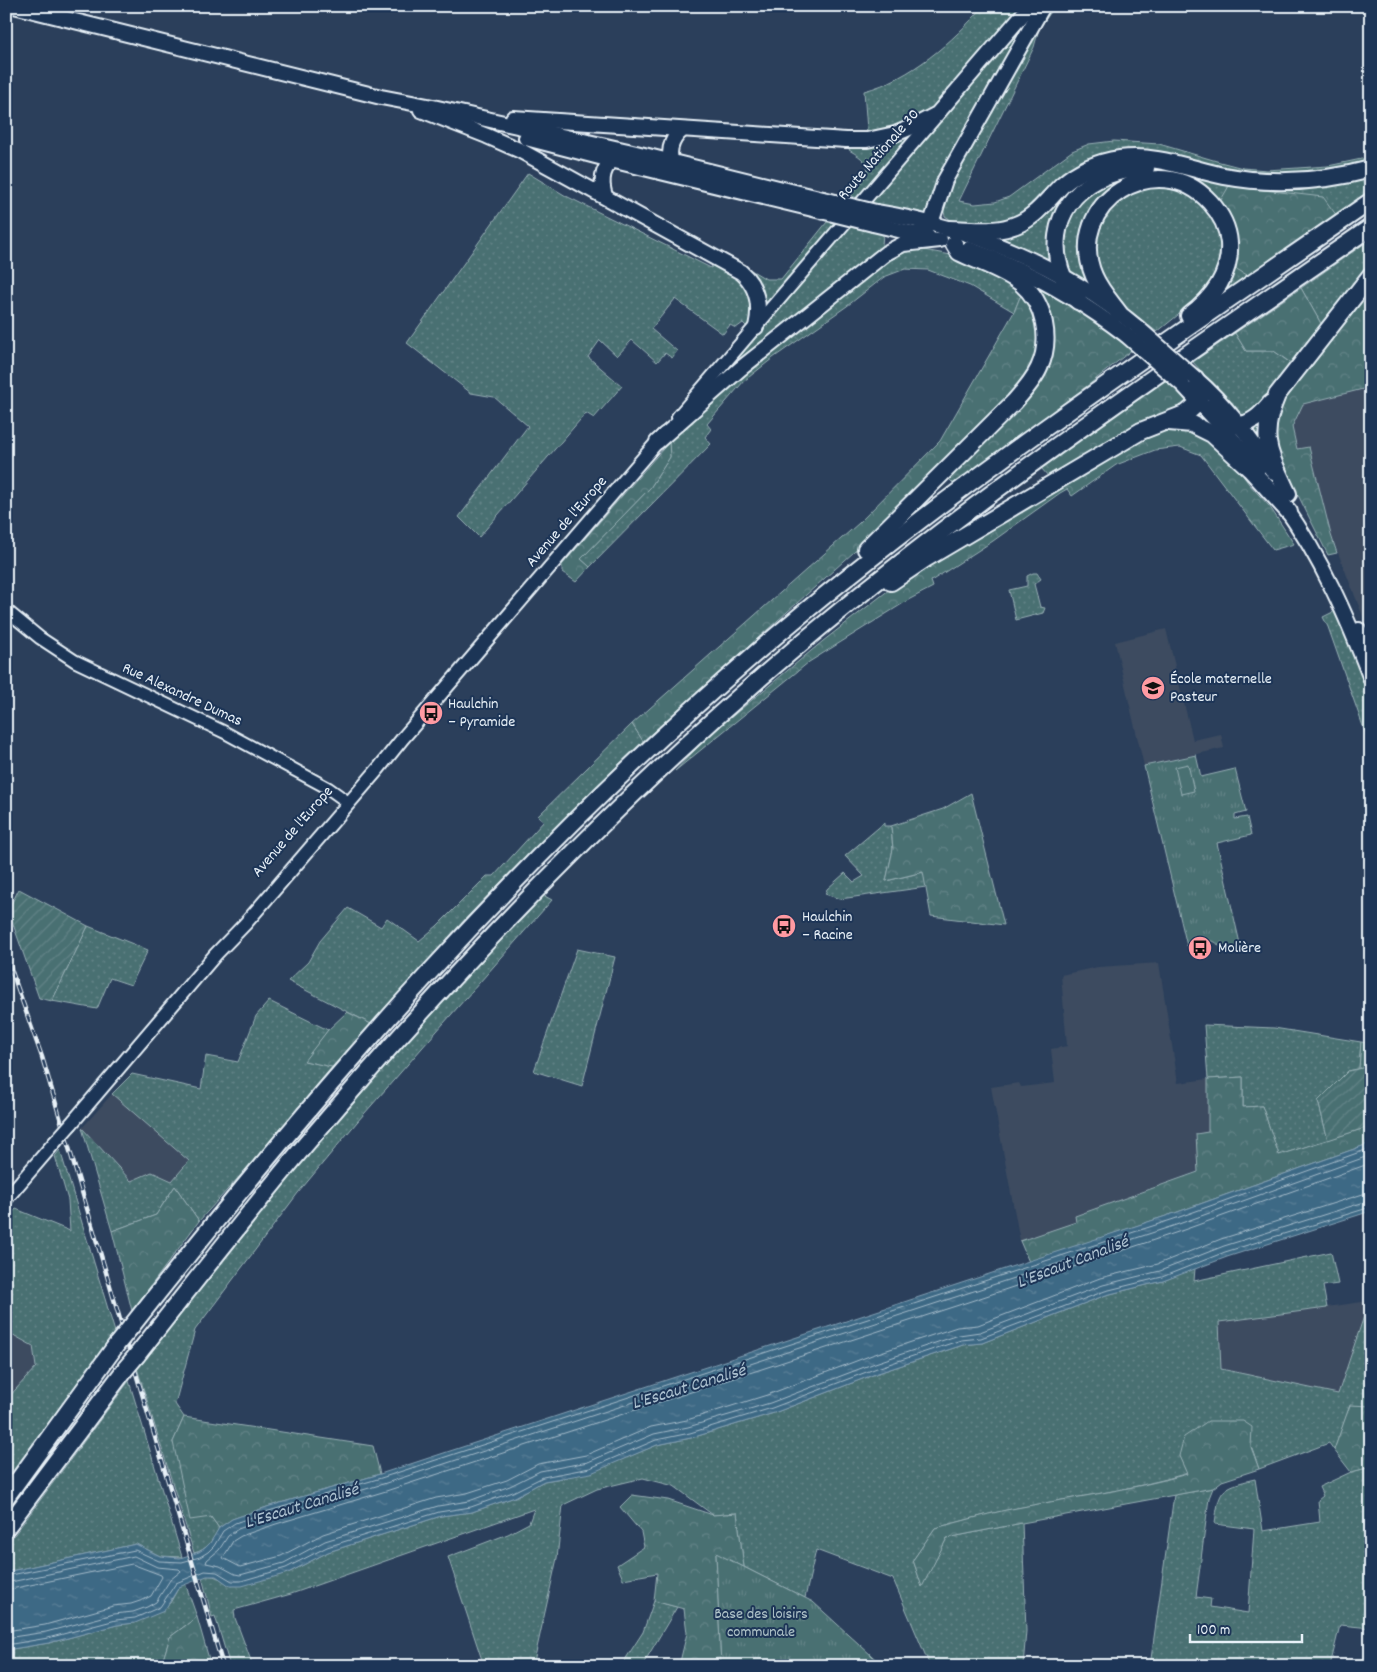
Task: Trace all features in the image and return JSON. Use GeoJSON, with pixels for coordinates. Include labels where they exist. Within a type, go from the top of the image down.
{"type":"FeatureCollection","features":[{"type":"Feature","properties":{"kind":"highway"},"geometry":{"type":"LineString","coordinates":[[756,653],[796,612],[898,518],[1014,402],[1039,369],[1043,358],[1045,332],[1042,317],[1035,300],[1025,287],[1015,279],[958,252],[948,238],[1014,226],[1031,216],[1073,177],[1094,166],[1114,160],[1152,159],[1212,173]]}},
{"type":"Feature","properties":{"kind":"highway"},"geometry":{"type":"LineString","coordinates":[[1078,301],[1068,289],[1063,278],[1056,249],[1059,224],[1072,200],[1092,183],[1107,175],[1135,168],[1168,168],[1247,179],[1288,181],[1338,177],[1371,169]]}},
{"type":"Feature","properties":{"kind":"highway"},"geometry":{"type":"LineString","coordinates":[[1077,405],[1118,369],[1195,311],[1210,297],[1221,282],[1229,251],[1227,232],[1212,204],[1192,187],[1174,180],[1140,181],[1117,192],[1103,204],[1096,214],[1089,238],[1090,262],[1097,282],[1120,313]]}},
{"type":"Feature","properties":{"kind":"highway"},"geometry":{"type":"LineString","coordinates":[[6,1497],[130,1328],[284,1137],[438,962],[600,796],[677,723],[756,653],[919,520],[1077,405],[1371,201]]}},
{"type":"Feature","properties":{"kind":"highway"},"geometry":{"type":"LineString","coordinates":[[6,1528],[136,1355],[304,1146],[371,1068],[474,956],[618,808],[770,670],[865,590],[974,506],[1146,383],[1371,227]]}},
{"type":"Feature","properties":{"kind":"highway"},"geometry":{"type":"LineString","coordinates":[[1189,382],[1200,389],[1202,404],[1226,422],[1239,425],[1257,418],[1371,275]]}},
{"type":"Feature","properties":{"kind":"highway"},"geometry":{"type":"LineString","coordinates":[[1277,395],[1268,418],[1267,440],[1272,459],[1288,494]]}},
{"type":"Feature","properties":{"kind":"highway"},"geometry":{"type":"LineString","coordinates":[[770,670],[809,644],[917,564],[1141,431],[1187,413],[1202,404]]}},
{"type":"Feature","properties":{"kind":"highway"},"geometry":{"type":"LineString","coordinates":[[1164,422],[1192,424],[1212,434],[1250,469],[1289,512]]}},
{"type":"Feature","properties":{"kind":"main road"},"geometry":{"type":"LineString","coordinates":[[14,6],[381,97],[448,110],[671,162],[875,218],[931,223],[948,238],[1004,263],[1132,331],[1189,382],[1215,397],[1239,425],[1288,494],[1371,651]]}},
{"type":"Feature","properties":{"kind":"main road","name":"Route Nationale 30"},"geometry":{"type":"LineString","coordinates":[[756,327],[1030,6]]}},
{"type":"Feature","properties":{"kind":"main road"},"geometry":{"type":"LineString","coordinates":[[911,233],[931,223],[939,192],[945,180],[1043,6]]}},
{"type":"Feature","properties":{"kind":"main road"},"geometry":{"type":"LineString","coordinates":[[381,97],[415,108],[611,160],[822,205]]}},
{"type":"Feature","properties":{"kind":"main road"},"geometry":{"type":"LineString","coordinates":[[415,108],[503,142],[731,266],[746,276],[754,289],[757,298],[758,314],[756,327]]}},
{"type":"Feature","properties":{"kind":"main road"},"geometry":{"type":"LineString","coordinates":[[448,110],[514,118],[861,140],[881,138],[901,132],[937,114]]}},
{"type":"Feature","properties":{"kind":"main road"},"geometry":{"type":"LineString","coordinates":[[682,130],[675,136],[671,144],[671,162],[678,172],[694,179]]}},
{"type":"Feature","properties":{"kind":"main road"},"geometry":{"type":"LineString","coordinates":[[605,196],[602,185],[606,168],[611,160],[628,152]]}},
{"type":"Feature","properties":{"kind":"main road"},"geometry":{"type":"LineString","coordinates":[[875,218],[885,217],[892,229],[893,241],[886,254]]}},
{"type":"Feature","properties":{"kind":"main road"},"geometry":{"type":"LineString","coordinates":[[892,229],[998,245],[1063,278],[1120,313],[1132,331]]}},
{"type":"Feature","properties":{"kind":"main road"},"geometry":{"type":"LineString","coordinates":[[657,442],[740,369],[886,254],[903,244],[948,238]]}},
{"type":"Feature","properties":{"kind":"main road","name":"Avenue de l'Europe"},"geometry":{"type":"LineString","coordinates":[[6,1199],[216,954],[277,875],[346,801],[372,768],[403,738],[756,327]]}},
{"type":"Feature","properties":{"kind":"main road"},"geometry":{"type":"LineString","coordinates":[[1202,404],[1258,469],[1289,512],[1336,594],[1371,679]]}},
{"type":"Feature","properties":{"kind":"street","name":"Rue Alexandre Dumas"},"geometry":{"type":"LineString","coordinates":[[6,610],[40,638],[74,661],[224,732],[328,788],[346,801]]}},
{"type":"Feature","properties":{"kind":"shaded area"},"geometry":{"type":"Polygon","coordinates":[[[1371,387],[1371,644],[1364,619],[1331,535],[1309,447],[1297,449],[1292,427],[1303,404],[1371,387]]]}},
{"type":"Feature","properties":{"kind":"shaded area","name":"École maternelle Pasteur"},"geometry":{"type":"Polygon","coordinates":[[[1166,629],[1193,740],[1221,734],[1224,748],[1144,766],[1115,642],[1166,629]]]}},
{"type":"Feature","properties":{"kind":"shaded area"},"geometry":{"type":"Polygon","coordinates":[[[1159,963],[1178,1083],[1208,1079],[1208,1133],[1196,1134],[1199,1171],[1075,1216],[1076,1222],[1020,1241],[991,1087],[1019,1083],[1021,1087],[1055,1083],[1051,1049],[1067,1046],[1061,975],[1098,967],[1159,963]]]}},
{"type":"Feature","properties":{"kind":"shaded area"},"geometry":{"type":"Polygon","coordinates":[[[112,1094],[189,1161],[172,1182],[152,1172],[131,1181],[82,1128],[112,1094]]]}},
{"type":"Feature","properties":{"kind":"shaded area"},"geometry":{"type":"Polygon","coordinates":[[[1369,1301],[1338,1394],[1221,1369],[1219,1322],[1369,1301]]]}},
{"type":"Feature","properties":{"kind":"shaded area"},"geometry":{"type":"Polygon","coordinates":[[[6,1331],[33,1346],[36,1367],[6,1400],[6,1331]]]}},
{"type":"Feature","properties":{"kind":"green space"},"geometry":{"type":"Polygon","coordinates":[[[984,6],[1055,6],[1039,29],[1034,47],[959,201],[975,204],[995,202],[1009,197],[1072,151],[1089,144],[1114,141],[1159,144],[1243,168],[1267,170],[1328,166],[1371,157],[1371,192],[1215,299],[1188,307],[1157,332],[1116,300],[1092,290],[962,222],[951,220],[945,216],[943,208],[919,217],[880,208],[850,195],[862,182],[868,171],[864,161],[849,150],[859,135],[867,130],[864,91],[898,78],[930,58],[984,6]]]}},
{"type":"Feature","properties":{"kind":"green space"},"geometry":{"type":"Polygon","coordinates":[[[528,173],[566,196],[711,268],[719,251],[766,279],[781,279],[827,222],[883,234],[882,245],[890,258],[910,250],[924,250],[951,255],[992,270],[1023,296],[1020,297],[1014,312],[970,286],[928,270],[905,269],[884,277],[744,381],[707,424],[711,429],[705,437],[711,444],[590,567],[581,559],[650,488],[670,457],[669,442],[742,377],[732,366],[756,336],[743,323],[736,328],[730,325],[723,334],[675,299],[651,329],[677,351],[672,358],[665,353],[657,362],[632,340],[617,356],[600,340],[588,357],[622,386],[594,418],[586,413],[479,537],[459,517],[528,426],[494,397],[471,393],[407,343],[528,173]]]}},
{"type":"Feature","properties":{"kind":"green space"},"geometry":{"type":"Polygon","coordinates":[[[1229,186],[1323,197],[1337,216],[1249,276],[1231,266],[1218,205],[1229,186]]]}},
{"type":"Feature","properties":{"kind":"green space"},"geometry":{"type":"Polygon","coordinates":[[[1371,239],[1371,286],[1263,450],[1233,408],[1193,362],[1235,333],[1246,351],[1274,351],[1294,366],[1324,329],[1301,288],[1371,239]]]}},
{"type":"Feature","properties":{"kind":"green space"},"geometry":{"type":"Polygon","coordinates":[[[1371,286],[1371,387],[1303,404],[1292,427],[1297,449],[1309,447],[1337,553],[1328,555],[1275,445],[1274,416],[1287,390],[1371,286]]]}},
{"type":"Feature","properties":{"kind":"green space"},"geometry":{"type":"Polygon","coordinates":[[[1301,288],[1324,329],[1295,366],[1274,351],[1246,351],[1235,333],[1301,288]]]}},
{"type":"Feature","properties":{"kind":"green space"},"geometry":{"type":"Polygon","coordinates":[[[1046,289],[1092,318],[1133,349],[1091,383],[954,484],[940,470],[892,518],[643,741],[632,724],[859,523],[940,441],[1014,312],[1020,297],[1037,290],[1046,289]]]}},
{"type":"Feature","properties":{"kind":"green space"},"geometry":{"type":"Polygon","coordinates":[[[1168,378],[1186,398],[1193,430],[1230,457],[1249,484],[1270,507],[1294,544],[1273,550],[1201,455],[1180,447],[1155,450],[1116,465],[1072,496],[1067,489],[1060,493],[993,541],[931,581],[933,587],[910,599],[809,662],[675,771],[705,739],[823,641],[894,586],[1057,486],[1041,468],[1168,378]]]}},
{"type":"Feature","properties":{"kind":"green space"},"geometry":{"type":"Polygon","coordinates":[[[669,442],[670,457],[650,488],[581,559],[590,567],[576,582],[562,572],[562,565],[669,442]]]}},
{"type":"Feature","properties":{"kind":"green space"},"geometry":{"type":"Polygon","coordinates":[[[1037,573],[1041,579],[1034,584],[1040,607],[1045,608],[1043,613],[1016,620],[1009,590],[1027,586],[1027,576],[1037,573]]]}},
{"type":"Feature","properties":{"kind":"green space"},"geometry":{"type":"Polygon","coordinates":[[[1337,610],[1371,691],[1371,749],[1323,617],[1337,610]]]}},
{"type":"Feature","properties":{"kind":"green space"},"geometry":{"type":"Polygon","coordinates":[[[632,724],[643,741],[467,917],[371,1024],[288,981],[308,962],[320,941],[348,908],[381,927],[387,918],[419,941],[437,926],[487,876],[494,876],[544,821],[538,816],[632,724]]]}},
{"type":"Feature","properties":{"kind":"green space"},"geometry":{"type":"Polygon","coordinates":[[[1196,755],[1201,777],[1235,769],[1246,812],[1235,815],[1235,819],[1247,817],[1251,835],[1217,843],[1241,948],[1220,947],[1215,942],[1210,941],[1204,946],[1187,946],[1144,766],[1196,755]]]}},
{"type":"Feature","properties":{"kind":"green space"},"geometry":{"type":"Polygon","coordinates":[[[1188,764],[1194,791],[1181,794],[1175,767],[1188,764]]]}},
{"type":"Feature","properties":{"kind":"green space"},"geometry":{"type":"Polygon","coordinates":[[[971,793],[1004,925],[931,916],[923,872],[886,881],[893,849],[891,826],[943,809],[971,793]]]}},
{"type":"Feature","properties":{"kind":"green space"},"geometry":{"type":"Polygon","coordinates":[[[884,823],[884,826],[891,826],[893,849],[886,881],[924,872],[926,887],[840,899],[825,894],[827,889],[845,873],[854,882],[864,876],[845,856],[884,823]]]}},
{"type":"Feature","properties":{"kind":"green space"},"geometry":{"type":"Polygon","coordinates":[[[19,889],[88,926],[52,1001],[39,998],[8,910],[19,889]]]}},
{"type":"Feature","properties":{"kind":"green space"},"geometry":{"type":"Polygon","coordinates":[[[543,895],[552,900],[357,1122],[298,1193],[195,1330],[175,1404],[184,1417],[173,1442],[211,1517],[219,1528],[203,1550],[194,1553],[137,1368],[294,1172],[403,1046],[543,895]]]}},
{"type":"Feature","properties":{"kind":"green space"},"geometry":{"type":"Polygon","coordinates":[[[88,926],[148,950],[131,985],[110,978],[97,1009],[52,1001],[88,926]]]}},
{"type":"Feature","properties":{"kind":"green space"},"geometry":{"type":"Polygon","coordinates":[[[577,949],[615,957],[582,1086],[534,1071],[577,949]]]}},
{"type":"Feature","properties":{"kind":"green space"},"geometry":{"type":"Polygon","coordinates":[[[269,1001],[328,1030],[305,1061],[332,1067],[248,1167],[199,1221],[175,1186],[156,1215],[112,1231],[82,1128],[131,1181],[152,1172],[172,1181],[189,1161],[112,1094],[132,1074],[201,1089],[206,1056],[238,1062],[256,1016],[269,1001]]]}},
{"type":"Feature","properties":{"kind":"green space"},"geometry":{"type":"Polygon","coordinates":[[[347,1012],[371,1024],[332,1067],[304,1061],[328,1030],[347,1012]]]}},
{"type":"Feature","properties":{"kind":"green space"},"geometry":{"type":"Polygon","coordinates":[[[1204,1025],[1274,1028],[1361,1042],[1359,1069],[1348,1071],[1318,1101],[1328,1140],[1279,1155],[1262,1106],[1243,1107],[1243,1077],[1208,1079],[1204,1025]]]}},
{"type":"Feature","properties":{"kind":"green space"},"geometry":{"type":"Polygon","coordinates":[[[1371,1033],[1371,1066],[1359,1069],[1361,1042],[1369,1043],[1371,1033]]]}},
{"type":"Feature","properties":{"kind":"green space"},"geometry":{"type":"Polygon","coordinates":[[[1371,1066],[1371,1126],[1328,1140],[1318,1101],[1348,1071],[1371,1066]]]}},
{"type":"Feature","properties":{"kind":"green space"},"geometry":{"type":"Polygon","coordinates":[[[1243,1077],[1243,1107],[1262,1106],[1279,1155],[1371,1126],[1371,1143],[1172,1214],[1029,1262],[1020,1241],[1076,1222],[1075,1216],[1198,1172],[1196,1134],[1208,1132],[1208,1079],[1243,1077]]]}},
{"type":"Feature","properties":{"kind":"green space"},"geometry":{"type":"Polygon","coordinates":[[[60,1150],[115,1332],[6,1480],[6,1400],[36,1367],[33,1346],[6,1331],[6,1220],[16,1209],[70,1231],[68,1200],[55,1156],[60,1150]]]}},
{"type":"Feature","properties":{"kind":"green space"},"geometry":{"type":"Polygon","coordinates":[[[175,1186],[199,1221],[132,1311],[112,1231],[156,1215],[175,1186]]]}},
{"type":"Feature","properties":{"kind":"green space"},"geometry":{"type":"Polygon","coordinates":[[[1331,1252],[1338,1284],[1323,1286],[1327,1308],[1219,1322],[1221,1369],[1338,1394],[1369,1301],[1371,1302],[1371,1406],[1350,1406],[1334,1450],[1329,1443],[1259,1469],[1251,1447],[1179,1456],[1188,1473],[1121,1489],[1007,1510],[935,1528],[913,1560],[922,1586],[947,1538],[1022,1523],[1026,1631],[1023,1666],[930,1666],[893,1579],[816,1550],[805,1598],[744,1567],[737,1513],[713,1515],[674,1486],[643,1478],[597,1489],[563,1505],[557,1558],[533,1666],[484,1666],[448,1557],[508,1534],[529,1523],[534,1509],[291,1594],[234,1610],[235,1618],[253,1666],[230,1666],[215,1616],[212,1617],[202,1577],[217,1577],[230,1586],[288,1573],[328,1552],[441,1516],[472,1512],[515,1497],[544,1481],[563,1478],[613,1463],[657,1445],[691,1438],[774,1413],[878,1373],[963,1345],[982,1343],[1106,1295],[1163,1281],[1195,1268],[1194,1281],[1331,1252]]]}},
{"type":"Feature","properties":{"kind":"green space"},"geometry":{"type":"Polygon","coordinates":[[[129,1381],[182,1557],[160,1556],[136,1544],[6,1572],[6,1546],[129,1381]]]}},
{"type":"Feature","properties":{"kind":"green space"},"geometry":{"type":"Polygon","coordinates":[[[1350,1405],[1371,1406],[1371,1467],[1351,1472],[1334,1450],[1350,1405]]]}},
{"type":"Feature","properties":{"kind":"green space"},"geometry":{"type":"Polygon","coordinates":[[[184,1417],[373,1446],[380,1474],[270,1506],[232,1519],[219,1528],[211,1517],[190,1520],[173,1442],[184,1417]]]}},
{"type":"Feature","properties":{"kind":"green space"},"geometry":{"type":"Polygon","coordinates":[[[1208,1421],[1243,1421],[1252,1427],[1251,1447],[1259,1469],[1222,1481],[1213,1488],[947,1538],[922,1587],[913,1560],[935,1528],[1006,1510],[1120,1490],[1187,1474],[1179,1456],[1184,1437],[1208,1421]]]}},
{"type":"Feature","properties":{"kind":"green space"},"geometry":{"type":"Polygon","coordinates":[[[1371,1467],[1371,1628],[1340,1625],[1330,1666],[1150,1666],[1174,1495],[1213,1488],[1209,1498],[1196,1597],[1211,1599],[1210,1607],[1248,1613],[1254,1529],[1215,1524],[1218,1504],[1223,1492],[1235,1485],[1255,1479],[1263,1531],[1320,1522],[1318,1500],[1323,1496],[1319,1487],[1351,1472],[1371,1467]]]}},
{"type":"Feature","properties":{"kind":"green space"},"geometry":{"type":"Polygon","coordinates":[[[632,1495],[668,1500],[713,1515],[737,1513],[744,1567],[716,1554],[721,1666],[679,1666],[687,1633],[684,1609],[654,1601],[657,1573],[623,1579],[617,1565],[644,1547],[641,1532],[620,1507],[632,1495]]]}},
{"type":"Feature","properties":{"kind":"green space","name":"Base des loisirs communale"},"geometry":{"type":"Polygon","coordinates":[[[716,1553],[813,1602],[883,1666],[721,1666],[716,1553]]]}},
{"type":"Feature","properties":{"kind":"green space"},"geometry":{"type":"Polygon","coordinates":[[[185,1583],[197,1617],[170,1637],[161,1666],[6,1666],[6,1650],[49,1643],[117,1625],[135,1623],[170,1603],[179,1587],[185,1583]]]}},
{"type":"Feature","properties":{"kind":"green space"},"geometry":{"type":"Polygon","coordinates":[[[654,1601],[677,1607],[642,1666],[621,1666],[643,1632],[654,1601]]]}},
{"type":"Feature","properties":{"kind":"green space"},"geometry":{"type":"Polygon","coordinates":[[[197,1617],[211,1666],[161,1666],[170,1637],[197,1617]]]}},
{"type":"Feature","properties":{"kind":"water","name":"L'Escaut Canalisé"},"geometry":{"type":"Polygon","coordinates":[[[1371,1143],[1371,1211],[1227,1257],[1163,1281],[1106,1295],[982,1343],[963,1345],[878,1373],[774,1413],[691,1438],[657,1445],[591,1473],[544,1481],[515,1497],[472,1512],[441,1516],[328,1552],[288,1573],[242,1586],[230,1586],[216,1576],[207,1576],[179,1587],[164,1611],[135,1623],[117,1625],[49,1643],[6,1650],[6,1572],[136,1544],[160,1556],[180,1558],[205,1548],[219,1528],[232,1519],[380,1474],[1172,1214],[1371,1143]]]}},
{"type":"Feature","properties":{"kind":"railway"},"geometry":{"type":"LineString","coordinates":[[6,955],[42,1057],[223,1666]]}},
{"type":"Feature","properties":{"kind":"place","name":"École maternelle Pasteur"},"geometry":{"type":"Point","coordinates":[1153,688]}},
{"type":"Feature","properties":{"kind":"place","name":"Haulchin – Pyramide"},"geometry":{"type":"Point","coordinates":[431,713]}},
{"type":"Feature","properties":{"kind":"place","name":"Haulchin – Racine"},"geometry":{"type":"Point","coordinates":[784,926]}},
{"type":"Feature","properties":{"kind":"place","name":"Molière"},"geometry":{"type":"Point","coordinates":[1200,948]}}]}
